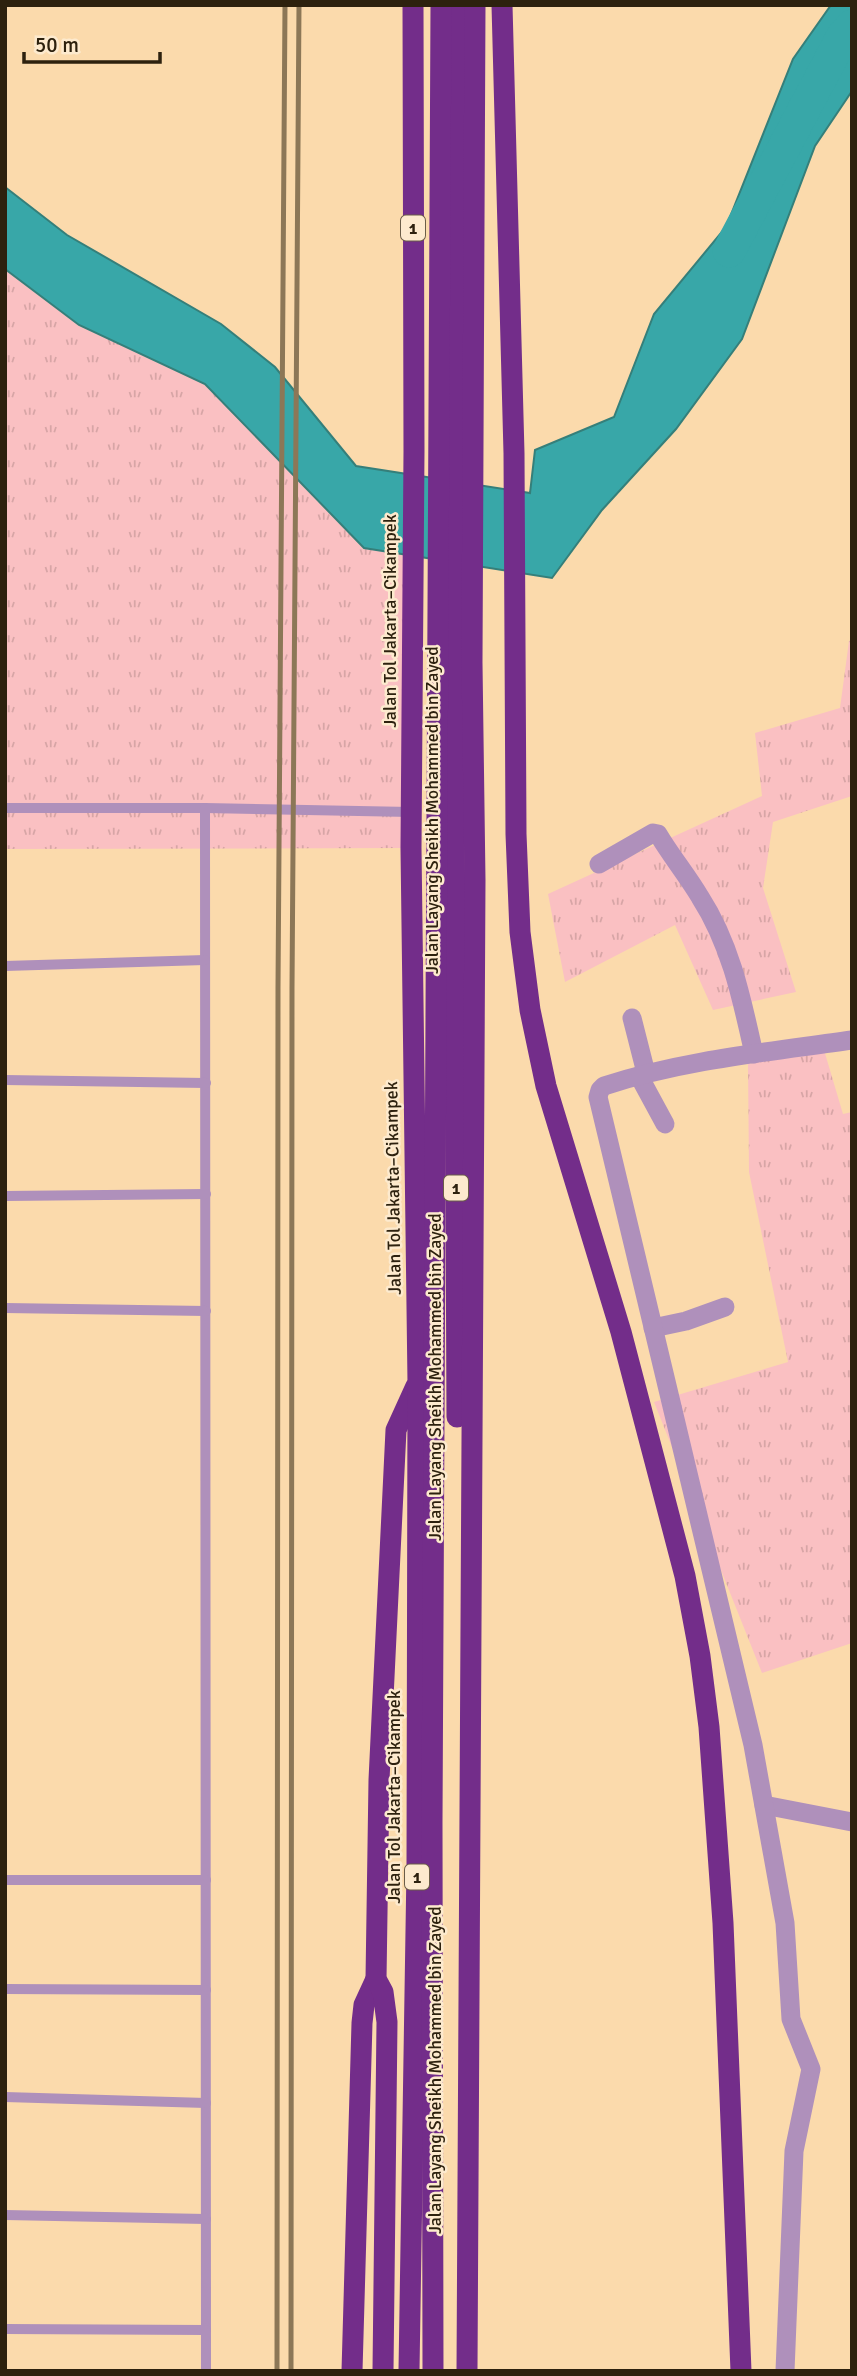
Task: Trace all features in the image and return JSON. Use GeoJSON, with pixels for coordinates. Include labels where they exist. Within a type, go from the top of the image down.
{"type":"FeatureCollection","features":[{"type":"Feature","properties":{"kind":"highway","name":"Jalan Tol Jakarta–Cikampek"},"geometry":{"type":"LineString","coordinates":[[408,2371],[417,1868],[418,1383],[411,813],[414,451],[412,5]]}},
{"type":"Feature","properties":{"kind":"highway","name":"Jalan Layang Sheikh Mohammed bin Zayed"},"geometry":{"type":"LineString","coordinates":[[433,2371],[432,1822],[441,5]]}},
{"type":"Feature","properties":{"kind":"highway","name":"Jalan Layang Sheikh Mohammed bin Zayed"},"geometry":{"type":"LineString","coordinates":[[457,2371],[459,1792],[454,740],[459,5]]}},
{"type":"Feature","properties":{"kind":"highway","name":"1"},"geometry":{"type":"LineString","coordinates":[[467,2371],[475,894],[472,444],[475,5]]}},
{"type":"Feature","properties":{"kind":"highway"},"geometry":{"type":"LineString","coordinates":[[502,5],[514,453],[516,834],[520,932],[530,1010],[546,1086],[621,1332],[685,1576],[700,1656],[709,1727],[723,1937],[741,2371]]}},
{"type":"Feature","properties":{"kind":"highway"},"geometry":{"type":"LineString","coordinates":[[352,2371],[362,2023],[364,2005],[376,1979],[379,1780],[396,1430],[418,1383]]}},
{"type":"Feature","properties":{"kind":"highway"},"geometry":{"type":"LineString","coordinates":[[376,1979],[383,1992],[387,2022],[383,2371]]}},
{"type":"Feature","properties":{"kind":"street"},"geometry":{"type":"LineString","coordinates":[[600,864],[653,833],[658,834],[701,898],[731,960],[740,987],[754,1054]]}},
{"type":"Feature","properties":{"kind":"street"},"geometry":{"type":"LineString","coordinates":[[632,1018],[643,1075],[665,1124]]}},
{"type":"Feature","properties":{"kind":"street"},"geometry":{"type":"LineString","coordinates":[[785,2371],[794,2151],[811,2069],[791,2019],[786,1923],[753,1745],[598,1097],[604,1086],[643,1075],[754,1054],[852,1040]]}},
{"type":"Feature","properties":{"kind":"street"},"geometry":{"type":"LineString","coordinates":[[653,1328],[686,1321],[725,1307]]}},
{"type":"Feature","properties":{"kind":"street"},"geometry":{"type":"LineString","coordinates":[[764,1805],[852,1822]]}},
{"type":"Feature","properties":{"kind":"lane"},"geometry":{"type":"LineString","coordinates":[[5,808],[205,808],[411,813]]}},
{"type":"Feature","properties":{"kind":"lane"},"geometry":{"type":"LineString","coordinates":[[205,808],[206,2371]]}},
{"type":"Feature","properties":{"kind":"lane"},"geometry":{"type":"LineString","coordinates":[[5,966],[205,960]]}},
{"type":"Feature","properties":{"kind":"lane"},"geometry":{"type":"LineString","coordinates":[[5,1080],[206,1083]]}},
{"type":"Feature","properties":{"kind":"lane"},"geometry":{"type":"LineString","coordinates":[[5,1196],[206,1194]]}},
{"type":"Feature","properties":{"kind":"lane"},"geometry":{"type":"LineString","coordinates":[[5,1308],[206,1311]]}},
{"type":"Feature","properties":{"kind":"lane"},"geometry":{"type":"LineString","coordinates":[[5,1880],[206,1880]]}},
{"type":"Feature","properties":{"kind":"lane"},"geometry":{"type":"LineString","coordinates":[[5,1989],[206,1990]]}},
{"type":"Feature","properties":{"kind":"lane"},"geometry":{"type":"LineString","coordinates":[[5,2097],[206,2103]]}},
{"type":"Feature","properties":{"kind":"lane"},"geometry":{"type":"LineString","coordinates":[[5,2215],[206,2219]]}},
{"type":"Feature","properties":{"kind":"lane"},"geometry":{"type":"LineString","coordinates":[[5,2329],[206,2330]]}},
{"type":"Feature","properties":{"kind":"green space"},"geometry":{"type":"Polygon","coordinates":[[[5,269],[79,325],[205,384],[365,548],[413,556],[411,848],[5,849],[5,269]]]}},
{"type":"Feature","properties":{"kind":"green space"},"geometry":{"type":"Polygon","coordinates":[[[852,640],[852,796],[773,822],[763,888],[796,992],[713,1010],[675,925],[565,982],[548,894],[762,796],[755,733],[840,708],[849,641],[852,640]]]}},
{"type":"Feature","properties":{"kind":"green space"},"geometry":{"type":"Polygon","coordinates":[[[824,1050],[843,1114],[852,1112],[852,1643],[762,1673],[654,1402],[788,1362],[749,1172],[748,1064],[824,1050]]]}},
{"type":"Feature","properties":{"kind":"water"},"geometry":{"type":"Polygon","coordinates":[[[831,5],[852,5],[852,91],[815,146],[742,339],[676,429],[602,510],[552,578],[364,548],[205,384],[79,325],[5,269],[5,187],[67,235],[221,324],[275,367],[356,466],[530,493],[535,450],[614,417],[654,314],[726,227],[793,59],[831,5]]]}},
{"type":"Feature","properties":{"kind":"waterway"},"geometry":{"type":"LineString","coordinates":[[729,251],[843,36],[852,26]]}},
{"type":"Feature","properties":{"kind":"railway"},"geometry":{"type":"LineString","coordinates":[[277,2371],[278,989],[285,5]]}},
{"type":"Feature","properties":{"kind":"railway"},"geometry":{"type":"LineString","coordinates":[[291,2371],[292,989],[299,5]]}}]}
